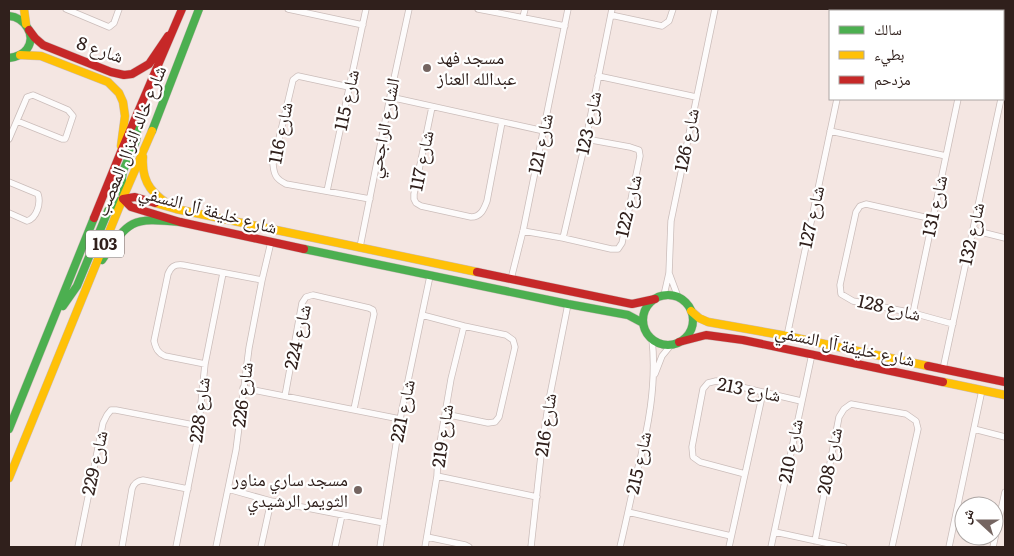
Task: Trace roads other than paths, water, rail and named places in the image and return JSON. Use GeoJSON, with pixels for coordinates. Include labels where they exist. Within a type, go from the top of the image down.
{"type":"FeatureCollection","features":[{"type":"Feature","properties":{"kind":"street"},"geometry":{"type":"LineString","coordinates":[[9,14],[14,9]]}},
{"type":"Feature","properties":{"kind":"street"},"geometry":{"type":"LineString","coordinates":[[9,58],[20,55],[27,48],[30,40],[24,9]]}},
{"type":"Feature","properties":{"kind":"street"},"geometry":{"type":"LineString","coordinates":[[66,9],[109,27],[114,23],[120,9]]}},
{"type":"Feature","properties":{"kind":"street","name":"شارع خالد النزال المعصب"},"geometry":{"type":"LineString","coordinates":[[9,429],[120,154],[182,9]]}},
{"type":"Feature","properties":{"kind":"street","name":"شارع خالد النزال المعصب"},"geometry":{"type":"LineString","coordinates":[[9,478],[158,117],[200,9]]}},
{"type":"Feature","properties":{"kind":"street"},"geometry":{"type":"LineString","coordinates":[[288,9],[363,25]]}},
{"type":"Feature","properties":{"kind":"street","name":"شارع 115"},"geometry":{"type":"LineString","coordinates":[[327,191],[366,9]]}},
{"type":"Feature","properties":{"kind":"street","name":"الشارع الراجحي"},"geometry":{"type":"LineString","coordinates":[[360,247],[409,9]]}},
{"type":"Feature","properties":{"kind":"street"},"geometry":{"type":"LineString","coordinates":[[478,9],[565,26]]}},
{"type":"Feature","properties":{"kind":"street"},"geometry":{"type":"LineString","coordinates":[[523,17],[525,9]]}},
{"type":"Feature","properties":{"kind":"street","name":"شارع 121"},"geometry":{"type":"LineString","coordinates":[[511,279],[544,131],[568,9]]}},
{"type":"Feature","properties":{"kind":"street"},"geometry":{"type":"LineString","coordinates":[[611,12],[662,26],[669,21],[673,9]]}},
{"type":"Feature","properties":{"kind":"street","name":"شارع 126"},"geometry":{"type":"LineString","coordinates":[[664,295],[668,273],[671,221],[715,9]]}},
{"type":"Feature","properties":{"kind":"street","name":"شارع 123"},"geometry":{"type":"LineString","coordinates":[[563,238],[586,139],[611,12]]}},
{"type":"Feature","properties":{"kind":"street","name":"شارع 8"},"geometry":{"type":"LineString","coordinates":[[9,14],[17,17],[43,45],[111,72],[124,75],[132,74],[149,64],[176,24]]}},
{"type":"Feature","properties":{"kind":"street","name":"شارع 8"},"geometry":{"type":"LineString","coordinates":[[20,55],[41,56],[108,82],[119,93],[123,102],[125,116],[120,154]]}},
{"type":"Feature","properties":{"kind":"street","name":"شارع 116"},"geometry":{"type":"LineString","coordinates":[[349,86],[298,76],[293,80],[273,164],[273,172],[280,181],[286,184],[370,199]]}},
{"type":"Feature","properties":{"kind":"street"},"geometry":{"type":"LineString","coordinates":[[598,76],[696,97]]}},
{"type":"Feature","properties":{"kind":"street"},"geometry":{"type":"LineString","coordinates":[[9,138],[27,97],[33,95],[68,110],[73,116],[65,139],[17,121]]}},
{"type":"Feature","properties":{"kind":"street"},"geometry":{"type":"LineString","coordinates":[[390,97],[544,131]]}},
{"type":"Feature","properties":{"kind":"street","name":"شارع 127"},"geometry":{"type":"LineString","coordinates":[[787,336],[837,100]]}},
{"type":"Feature","properties":{"kind":"street","name":"شارع 131"},"geometry":{"type":"LineString","coordinates":[[912,313],[958,100]]}},
{"type":"Feature","properties":{"kind":"street"},"geometry":{"type":"LineString","coordinates":[[55,316],[77,286],[108,211],[123,198],[123,172],[136,141],[141,107]]}},
{"type":"Feature","properties":{"kind":"street","name":"شارع 117"},"geometry":{"type":"LineString","coordinates":[[432,107],[414,199],[421,206],[471,217],[480,215],[486,201],[502,122]]}},
{"type":"Feature","properties":{"kind":"street","name":"شارع 132"},"geometry":{"type":"LineString","coordinates":[[943,369],[973,230],[1003,107]]}},
{"type":"Feature","properties":{"kind":"street"},"geometry":{"type":"LineString","coordinates":[[830,131],[946,156]]}},
{"type":"Feature","properties":{"kind":"street","name":"شارع 122"},"geometry":{"type":"LineString","coordinates":[[523,230],[618,249],[622,243],[640,156],[639,150],[586,139]]}},
{"type":"Feature","properties":{"kind":"street"},"geometry":{"type":"LineString","coordinates":[[144,149],[142,162],[144,175],[149,187],[157,197],[176,209]]}},
{"type":"Feature","properties":{"kind":"street"},"geometry":{"type":"LineString","coordinates":[[9,182],[38,194],[39,199],[39,204],[30,220],[9,213]]}},
{"type":"Feature","properties":{"kind":"street","name":"شارع خليفة آل النسفي"},"geometry":{"type":"LineString","coordinates":[[643,323],[628,315],[430,276],[180,222],[130,207],[123,198],[131,196],[176,209],[632,304],[655,299]]}},
{"type":"Feature","properties":{"kind":"street","name":"شارع 128"},"geometry":{"type":"LineString","coordinates":[[932,219],[866,204],[860,206],[856,212],[840,285],[841,294],[853,300],[953,324]]}},
{"type":"Feature","properties":{"kind":"street"},"geometry":{"type":"LineString","coordinates":[[91,277],[127,227],[137,222],[148,220],[180,222]]}},
{"type":"Feature","properties":{"kind":"street"},"geometry":{"type":"LineString","coordinates":[[973,230],[1005,238]]}},
{"type":"Feature","properties":{"kind":"street","name":"شارع 226"},"geometry":{"type":"LineString","coordinates":[[216,547],[236,450],[249,348],[271,242]]}},
{"type":"Feature","properties":{"kind":"street"},"geometry":{"type":"LineString","coordinates":[[205,364],[166,356],[160,354],[156,348],[154,341],[168,274],[171,268],[176,264],[262,280]]}},
{"type":"Feature","properties":{"kind":"street","name":"شارع 228"},"geometry":{"type":"LineString","coordinates":[[176,547],[199,426],[205,364],[223,273]]}},
{"type":"Feature","properties":{"kind":"street","name":"شارع 126"},"geometry":{"type":"LineString","coordinates":[[668,273],[678,298]]}},
{"type":"Feature","properties":{"kind":"street","name":"شارع 221"},"geometry":{"type":"LineString","coordinates":[[380,547],[400,419],[430,276]]}},
{"type":"Feature","properties":{"kind":"street","name":"شارع 224"},"geometry":{"type":"LineString","coordinates":[[285,396],[302,303],[306,297],[313,295],[373,310],[374,314],[354,409]]}},
{"type":"Feature","properties":{"kind":"street"},"geometry":{"type":"LineString","coordinates":[[664,295],[678,298],[686,303],[691,311],[691,329],[686,337],[675,343],[661,344],[652,339],[646,332],[643,316],[649,304],[655,299],[664,295]]}},
{"type":"Feature","properties":{"kind":"street","name":"شارع 216"},"geometry":{"type":"LineString","coordinates":[[531,547],[549,400],[568,304]]}},
{"type":"Feature","properties":{"kind":"street","name":"شارع خليفة آل النسفي"},"geometry":{"type":"LineString","coordinates":[[691,311],[699,318],[708,322],[787,336],[1005,382]]}},
{"type":"Feature","properties":{"kind":"street"},"geometry":{"type":"LineString","coordinates":[[422,315],[506,335],[513,340],[515,347],[499,417],[496,422],[488,423],[446,414]]}},
{"type":"Feature","properties":{"kind":"street","name":"شارع 219"},"geometry":{"type":"LineString","coordinates":[[425,547],[451,379],[464,326]]}},
{"type":"Feature","properties":{"kind":"street","name":"شارع خليفة آل النسفي"},"geometry":{"type":"LineString","coordinates":[[675,343],[706,336],[743,340],[1005,395]]}},
{"type":"Feature","properties":{"kind":"street","name":"شارع 215"},"geometry":{"type":"LineString","coordinates":[[620,547],[651,406],[654,352],[652,339]]}},
{"type":"Feature","properties":{"kind":"street","name":"شارع 215"},"geometry":{"type":"LineString","coordinates":[[653,378],[662,356],[675,343]]}},
{"type":"Feature","properties":{"kind":"street","name":"شارع 210"},"geometry":{"type":"LineString","coordinates":[[772,547],[812,354]]}},
{"type":"Feature","properties":{"kind":"street"},"geometry":{"type":"LineString","coordinates":[[874,367],[874,358],[877,355]]}},
{"type":"Feature","properties":{"kind":"street","name":"شارع 213"},"geometry":{"type":"LineString","coordinates":[[745,474],[700,462],[693,457],[692,447],[703,389],[708,383],[716,381],[801,401]]}},
{"type":"Feature","properties":{"kind":"street"},"geometry":{"type":"LineString","coordinates":[[243,388],[400,419]]}},
{"type":"Feature","properties":{"kind":"street"},"geometry":{"type":"LineString","coordinates":[[949,547],[982,390]]}},
{"type":"Feature","properties":{"kind":"street"},"geometry":{"type":"LineString","coordinates":[[729,547],[763,392]]}},
{"type":"Feature","properties":{"kind":"street","name":"شارع 208"},"geometry":{"type":"LineString","coordinates":[[815,541],[839,417],[844,408],[851,404],[906,414],[916,420],[918,429],[892,547]]}},
{"type":"Feature","properties":{"kind":"street","name":"شارع 229"},"geometry":{"type":"LineString","coordinates":[[78,547],[103,423],[111,410],[199,426]]}},
{"type":"Feature","properties":{"kind":"street"},"geometry":{"type":"LineString","coordinates":[[974,429],[1005,436]]}},
{"type":"Feature","properties":{"kind":"street"},"geometry":{"type":"LineString","coordinates":[[437,476],[537,498]]}},
{"type":"Feature","properties":{"kind":"street"},"geometry":{"type":"LineString","coordinates":[[122,547],[132,489],[138,480],[188,488]]}},
{"type":"Feature","properties":{"kind":"street"},"geometry":{"type":"LineString","coordinates":[[228,489],[271,500],[384,523]]}},
{"type":"Feature","properties":{"kind":"street"},"geometry":{"type":"LineString","coordinates":[[261,547],[271,500]]}},
{"type":"Feature","properties":{"kind":"street"},"geometry":{"type":"LineString","coordinates":[[628,512],[732,536]]}},
{"type":"Feature","properties":{"kind":"street"},"geometry":{"type":"LineString","coordinates":[[335,547],[342,515]]}},
{"type":"Feature","properties":{"kind":"street"},"geometry":{"type":"LineString","coordinates":[[775,532],[844,547]]}},
{"type":"Feature","properties":{"kind":"street"},"geometry":{"type":"LineString","coordinates":[[427,537],[469,547]]}},
{"type":"Feature","properties":{"kind":"place","name":"مسجد فهد عبدالله العناز"},"geometry":{"type":"Point","coordinates":[427,68]}},
{"type":"Feature","properties":{"kind":"place","name":"مسجد ساري مناور الثويمر الرشيدي"},"geometry":{"type":"Point","coordinates":[358,490]}}]}
